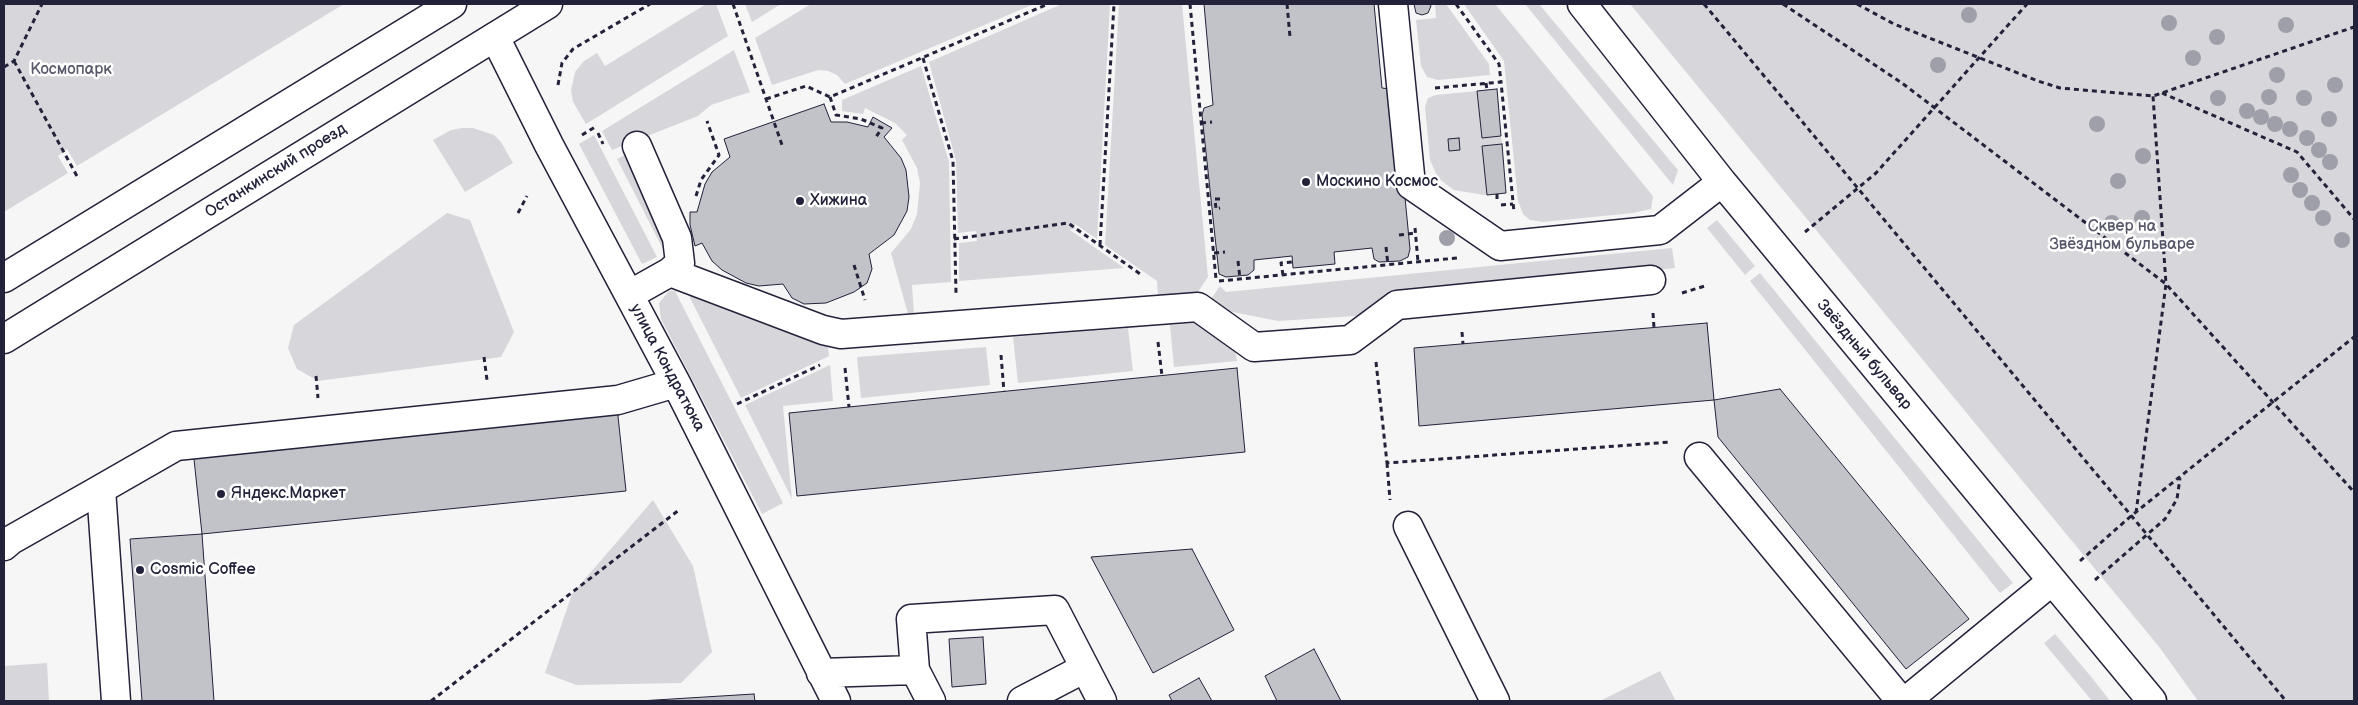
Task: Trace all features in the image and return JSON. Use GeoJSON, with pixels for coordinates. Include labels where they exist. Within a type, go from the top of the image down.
{"type":"FeatureCollection","features":[{"type":"Feature","properties":{"kind":"street"},"geometry":{"type":"LineString","coordinates":[[4,278],[452,4]]}},
{"type":"Feature","properties":{"kind":"street","name":"Останкинский проезд"},"geometry":{"type":"LineString","coordinates":[[4,339],[548,4]]}},
{"type":"Feature","properties":{"kind":"street"},"geometry":{"type":"LineString","coordinates":[[1393,4],[1411,185],[1508,245],[1660,230],[1722,182]]}},
{"type":"Feature","properties":{"kind":"street","name":"Звёздный бульвар"},"geometry":{"type":"LineString","coordinates":[[1582,4],[1722,182],[2152,701]]}},
{"type":"Feature","properties":{"kind":"street","name":"улица Кондратюка"},"geometry":{"type":"LineString","coordinates":[[495,37],[549,145],[676,383],[836,701]]}},
{"type":"Feature","properties":{"kind":"street"},"geometry":{"type":"LineString","coordinates":[[629,295],[670,272],[680,263],[677,238],[637,146]]}},
{"type":"Feature","properties":{"kind":"street"},"geometry":{"type":"LineString","coordinates":[[670,272],[824,330],[842,344],[1154,310],[1198,307],[1254,347],[1350,340],[1397,305],[1651,280]]}},
{"type":"Feature","properties":{"kind":"street"},"geometry":{"type":"LineString","coordinates":[[4,546],[11,540],[176,446],[618,400],[676,383]]}},
{"type":"Feature","properties":{"kind":"street"},"geometry":{"type":"LineString","coordinates":[[1699,457],[1901,701]]}},
{"type":"Feature","properties":{"kind":"street"},"geometry":{"type":"LineString","coordinates":[[101,489],[116,701]]}},
{"type":"Feature","properties":{"kind":"street"},"geometry":{"type":"LineString","coordinates":[[1408,526],[1495,701]]}},
{"type":"Feature","properties":{"kind":"street"},"geometry":{"type":"LineString","coordinates":[[1906,701],[2052,581]]}},
{"type":"Feature","properties":{"kind":"street"},"geometry":{"type":"LineString","coordinates":[[931,701],[915,670],[910,619],[1055,610],[1102,701]]}},
{"type":"Feature","properties":{"kind":"street"},"geometry":{"type":"LineString","coordinates":[[1022,701],[1085,668]]}},
{"type":"Feature","properties":{"kind":"street"},"geometry":{"type":"LineString","coordinates":[[822,673],[915,670]]}},
{"type":"Feature","properties":{"kind":"path"},"geometry":{"type":"LineString","coordinates":[[4,66],[14,61],[42,4]]}},
{"type":"Feature","properties":{"kind":"path"},"geometry":{"type":"LineString","coordinates":[[559,93],[558,78],[562,63],[573,49],[650,4]]}},
{"type":"Feature","properties":{"kind":"path"},"geometry":{"type":"LineString","coordinates":[[733,4],[782,144]]}},
{"type":"Feature","properties":{"kind":"path"},"geometry":{"type":"LineString","coordinates":[[830,97],[1048,4]]}},
{"type":"Feature","properties":{"kind":"path"},"geometry":{"type":"LineString","coordinates":[[1100,246],[1114,4]]}},
{"type":"Feature","properties":{"kind":"path"},"geometry":{"type":"LineString","coordinates":[[1190,4],[1216,281],[1479,256],[1508,245],[1513,204],[1499,64],[1456,4]]}},
{"type":"Feature","properties":{"kind":"path"},"geometry":{"type":"LineString","coordinates":[[1287,4],[1290,36]]}},
{"type":"Feature","properties":{"kind":"path"},"geometry":{"type":"LineString","coordinates":[[1704,4],[2286,701]]}},
{"type":"Feature","properties":{"kind":"path"},"geometry":{"type":"LineString","coordinates":[[1783,4],[1934,108],[2166,284],[2354,492]]}},
{"type":"Feature","properties":{"kind":"path"},"geometry":{"type":"LineString","coordinates":[[1856,4],[1894,24],[1978,58],[2060,88],[2153,96],[2354,26]]}},
{"type":"Feature","properties":{"kind":"path"},"geometry":{"type":"LineString","coordinates":[[1805,232],[1876,173],[2027,4]]}},
{"type":"Feature","properties":{"kind":"path"},"geometry":{"type":"LineString","coordinates":[[923,58],[953,161],[956,282]]}},
{"type":"Feature","properties":{"kind":"path"},"geometry":{"type":"LineString","coordinates":[[14,61],[78,178]]}},
{"type":"Feature","properties":{"kind":"path"},"geometry":{"type":"LineString","coordinates":[[1402,91],[1500,82]]}},
{"type":"Feature","properties":{"kind":"path"},"geometry":{"type":"LineString","coordinates":[[1486,83],[1487,90]]}},
{"type":"Feature","properties":{"kind":"path"},"geometry":{"type":"LineString","coordinates":[[766,99],[806,86],[830,97],[836,115],[861,119],[882,128],[876,137]]}},
{"type":"Feature","properties":{"kind":"path"},"geometry":{"type":"LineString","coordinates":[[2161,93],[2297,152],[2354,219]]}},
{"type":"Feature","properties":{"kind":"path"},"geometry":{"type":"LineString","coordinates":[[2136,513],[2166,284],[2153,96]]}},
{"type":"Feature","properties":{"kind":"path"},"geometry":{"type":"LineString","coordinates":[[694,202],[701,180],[719,155],[707,120]]}},
{"type":"Feature","properties":{"kind":"path"},"geometry":{"type":"LineString","coordinates":[[1201,123],[1212,122]]}},
{"type":"Feature","properties":{"kind":"path"},"geometry":{"type":"LineString","coordinates":[[577,130],[580,136],[594,127]]}},
{"type":"Feature","properties":{"kind":"path"},"geometry":{"type":"LineString","coordinates":[[598,133],[606,149]]}},
{"type":"Feature","properties":{"kind":"path"},"geometry":{"type":"LineString","coordinates":[[1497,194],[1497,205],[1513,204]]}},
{"type":"Feature","properties":{"kind":"path"},"geometry":{"type":"LineString","coordinates":[[518,213],[527,196]]}},
{"type":"Feature","properties":{"kind":"path"},"geometry":{"type":"LineString","coordinates":[[1220,199],[1215,199],[1216,209],[1220,208]]}},
{"type":"Feature","properties":{"kind":"path"},"geometry":{"type":"LineString","coordinates":[[1209,204],[1216,204]]}},
{"type":"Feature","properties":{"kind":"path"},"geometry":{"type":"LineString","coordinates":[[954,239],[1068,224],[1153,283],[1154,310]]}},
{"type":"Feature","properties":{"kind":"path"},"geometry":{"type":"LineString","coordinates":[[1399,235],[1416,233]]}},
{"type":"Feature","properties":{"kind":"path"},"geometry":{"type":"LineString","coordinates":[[1386,247],[1388,265]]}},
{"type":"Feature","properties":{"kind":"path"},"geometry":{"type":"LineString","coordinates":[[1214,253],[1225,252]]}},
{"type":"Feature","properties":{"kind":"path"},"geometry":{"type":"LineString","coordinates":[[1238,261],[1240,279]]}},
{"type":"Feature","properties":{"kind":"path"},"geometry":{"type":"LineString","coordinates":[[1283,275],[1281,263],[1292,262]]}},
{"type":"Feature","properties":{"kind":"path"},"geometry":{"type":"LineString","coordinates":[[1680,293],[1705,286]]}},
{"type":"Feature","properties":{"kind":"path"},"geometry":{"type":"LineString","coordinates":[[2075,565],[2131,516],[2354,337]]}},
{"type":"Feature","properties":{"kind":"path"},"geometry":{"type":"LineString","coordinates":[[737,404],[842,344],[849,407]]}},
{"type":"Feature","properties":{"kind":"path"},"geometry":{"type":"LineString","coordinates":[[1376,361],[1390,498]]}},
{"type":"Feature","properties":{"kind":"path"},"geometry":{"type":"LineString","coordinates":[[1387,463],[1677,442],[1699,457]]}},
{"type":"Feature","properties":{"kind":"path"},"geometry":{"type":"LineString","coordinates":[[2070,602],[2165,519],[2177,499],[2180,478]]}},
{"type":"Feature","properties":{"kind":"path"},"geometry":{"type":"LineString","coordinates":[[432,701],[680,510]]}},
{"type":"Feature","properties":{"kind":"green space","name":"Космопарк"},"geometry":{"type":"Polygon","coordinates":[[[4,4],[344,4],[77,166],[67,149],[58,156],[68,173],[4,212],[4,4]]]}},
{"type":"Feature","properties":{"kind":"green space"},"geometry":{"type":"Polygon","coordinates":[[[706,4],[716,4],[728,36],[586,124],[573,102],[571,90],[575,72],[584,61],[597,53],[605,66],[706,4]]]}},
{"type":"Feature","properties":{"kind":"green space"},"geometry":{"type":"Polygon","coordinates":[[[745,4],[781,4],[752,22],[745,4]]]}},
{"type":"Feature","properties":{"kind":"green space"},"geometry":{"type":"Polygon","coordinates":[[[811,4],[1034,4],[845,84],[837,75],[828,71],[818,70],[772,85],[755,38],[811,4]]]}},
{"type":"Feature","properties":{"kind":"green space"},"geometry":{"type":"Polygon","coordinates":[[[1062,4],[1110,4],[1097,239],[1075,224],[1075,228],[1070,230],[1124,268],[959,281],[959,243],[977,241],[976,231],[958,233],[956,161],[929,62],[1062,4]]]}},
{"type":"Feature","properties":{"kind":"green space"},"geometry":{"type":"Polygon","coordinates":[[[1119,4],[1182,4],[1208,277],[1198,292],[1158,295],[1157,281],[1105,245],[1119,4]]]}},
{"type":"Feature","properties":{"kind":"green space"},"geometry":{"type":"Polygon","coordinates":[[[1435,4],[1446,4],[1489,64],[1490,75],[1438,80],[1427,77],[1421,66],[1416,20],[1436,18],[1435,4]]]}},
{"type":"Feature","properties":{"kind":"green space"},"geometry":{"type":"Polygon","coordinates":[[[1464,4],[1495,4],[1653,196],[1651,209],[1633,213],[1543,222],[1530,220],[1523,214],[1518,201],[1504,61],[1464,4]]]}},
{"type":"Feature","properties":{"kind":"green space"},"geometry":{"type":"Polygon","coordinates":[[[1525,4],[1539,4],[1678,170],[1673,185],[1525,4]]]}},
{"type":"Feature","properties":{"kind":"green space","name":"Сквер на Звёздном бульваре"},"geometry":{"type":"Polygon","coordinates":[[[1630,4],[2354,4],[2354,701],[2198,701],[2160,648],[1630,4]]]}},
{"type":"Feature","properties":{"kind":"green space"},"geometry":{"type":"Polygon","coordinates":[[[734,50],[750,92],[711,105],[698,116],[612,150],[602,131],[734,50]]]}},
{"type":"Feature","properties":{"kind":"green space"},"geometry":{"type":"Polygon","coordinates":[[[921,66],[949,162],[951,282],[912,285],[914,314],[908,314],[891,253],[911,229],[917,214],[920,183],[917,168],[902,140],[907,135],[895,123],[865,108],[863,114],[842,111],[842,100],[921,66]]]}},
{"type":"Feature","properties":{"kind":"green space"},"geometry":{"type":"Polygon","coordinates":[[[1477,91],[1482,138],[1501,136],[1502,144],[1482,146],[1487,195],[1454,190],[1438,178],[1430,160],[1425,107],[1428,98],[1436,95],[1477,91]]]}},
{"type":"Feature","properties":{"kind":"green space"},"geometry":{"type":"Polygon","coordinates":[[[473,128],[494,135],[501,142],[513,163],[465,192],[433,140],[451,130],[473,128]]]}},
{"type":"Feature","properties":{"kind":"green space"},"geometry":{"type":"Polygon","coordinates":[[[594,135],[657,257],[642,264],[579,144],[594,135]]]}},
{"type":"Feature","properties":{"kind":"green space"},"geometry":{"type":"Polygon","coordinates":[[[625,155],[668,251],[665,253],[617,159],[625,155]]]}},
{"type":"Feature","properties":{"kind":"green space"},"geometry":{"type":"Polygon","coordinates":[[[447,213],[470,220],[514,332],[501,357],[318,381],[297,369],[288,348],[294,325],[447,213]]]}},
{"type":"Feature","properties":{"kind":"green space"},"geometry":{"type":"Polygon","coordinates":[[[1717,220],[1755,266],[1745,275],[1707,228],[1717,220]]]}},
{"type":"Feature","properties":{"kind":"green space"},"geometry":{"type":"Polygon","coordinates":[[[1672,248],[1675,268],[1401,295],[1371,315],[1278,321],[1223,310],[1211,299],[1220,286],[1226,292],[1672,248]]]}},
{"type":"Feature","properties":{"kind":"green space"},"geometry":{"type":"Polygon","coordinates":[[[1760,273],[2013,583],[2000,593],[1750,281],[1760,273]]]}},
{"type":"Feature","properties":{"kind":"green space"},"geometry":{"type":"Polygon","coordinates":[[[669,291],[675,291],[783,503],[762,514],[661,319],[659,303],[669,291]]]}},
{"type":"Feature","properties":{"kind":"green space"},"geometry":{"type":"Polygon","coordinates":[[[688,294],[828,347],[829,356],[741,398],[688,294]]]}},
{"type":"Feature","properties":{"kind":"green space"},"geometry":{"type":"Polygon","coordinates":[[[1196,323],[1235,352],[1237,361],[1174,367],[1170,325],[1196,323]]]}},
{"type":"Feature","properties":{"kind":"green space"},"geometry":{"type":"Polygon","coordinates":[[[1128,328],[1133,371],[1018,383],[1013,337],[1128,328]]]}},
{"type":"Feature","properties":{"kind":"green space"},"geometry":{"type":"Polygon","coordinates":[[[986,347],[990,385],[861,398],[857,357],[986,347]]]}},
{"type":"Feature","properties":{"kind":"green space"},"geometry":{"type":"Polygon","coordinates":[[[830,365],[833,401],[783,406],[792,499],[745,405],[830,365]]]}},
{"type":"Feature","properties":{"kind":"green space"},"geometry":{"type":"Polygon","coordinates":[[[653,500],[693,566],[712,652],[681,683],[576,685],[545,673],[572,594],[653,500]]]}},
{"type":"Feature","properties":{"kind":"green space"},"geometry":{"type":"Polygon","coordinates":[[[2055,634],[2110,701],[2092,701],[2044,643],[2055,634]]]}},
{"type":"Feature","properties":{"kind":"green space"},"geometry":{"type":"Polygon","coordinates":[[[47,663],[49,701],[4,701],[4,666],[47,663]]]}},
{"type":"Feature","properties":{"kind":"green space"},"geometry":{"type":"Polygon","coordinates":[[[1660,671],[1676,701],[1600,701],[1660,671]]]}},
{"type":"Feature","properties":{"kind":"building","name":"Москино Космос"},"geometry":{"type":"Polygon","coordinates":[[[1204,4],[1374,4],[1382,88],[1390,89],[1395,95],[1410,249],[1408,257],[1400,261],[1379,262],[1374,259],[1372,248],[1334,252],[1335,264],[1293,268],[1292,256],[1254,260],[1254,270],[1248,275],[1226,277],[1219,274],[1202,115],[1204,108],[1213,105],[1204,4]]]}},
{"type":"Feature","properties":{"kind":"building"},"geometry":{"type":"Polygon","coordinates":[[[1414,4],[1430,4],[1431,6],[1428,13],[1422,15],[1416,13],[1414,4]]]}},
{"type":"Feature","properties":{"kind":"building"},"geometry":{"type":"Polygon","coordinates":[[[1497,89],[1501,136],[1482,138],[1477,91],[1497,89]]]}},
{"type":"Feature","properties":{"kind":"building"},"geometry":{"type":"Polygon","coordinates":[[[824,104],[831,122],[847,122],[868,127],[873,117],[892,128],[884,137],[901,158],[906,170],[909,197],[907,211],[894,235],[869,254],[872,269],[867,283],[854,292],[826,303],[804,304],[792,298],[783,284],[759,286],[746,283],[722,270],[712,261],[702,243],[695,246],[690,225],[690,212],[697,212],[705,184],[712,172],[730,157],[724,139],[824,104]]]}},
{"type":"Feature","properties":{"kind":"building"},"geometry":{"type":"Polygon","coordinates":[[[1459,138],[1460,150],[1449,151],[1448,139],[1459,138]]]}},
{"type":"Feature","properties":{"kind":"building"},"geometry":{"type":"Polygon","coordinates":[[[1502,144],[1506,193],[1487,195],[1482,146],[1502,144]]]}},
{"type":"Feature","properties":{"kind":"building"},"geometry":{"type":"Polygon","coordinates":[[[1707,323],[1714,400],[1419,426],[1414,348],[1707,323]]]}},
{"type":"Feature","properties":{"kind":"building"},"geometry":{"type":"Polygon","coordinates":[[[1237,368],[1245,452],[797,496],[789,413],[1237,368]]]}},
{"type":"Feature","properties":{"kind":"building"},"geometry":{"type":"Polygon","coordinates":[[[1780,389],[1969,619],[1906,669],[1718,437],[1714,400],[1780,389]]]}},
{"type":"Feature","properties":{"kind":"building"},"geometry":{"type":"Polygon","coordinates":[[[617,407],[626,491],[202,534],[193,450],[617,407]]]}},
{"type":"Feature","properties":{"kind":"building"},"geometry":{"type":"Polygon","coordinates":[[[202,534],[214,701],[142,701],[130,539],[202,534]]]}},
{"type":"Feature","properties":{"kind":"building"},"geometry":{"type":"Polygon","coordinates":[[[1192,549],[1234,630],[1153,673],[1091,557],[1192,549]]]}},
{"type":"Feature","properties":{"kind":"building"},"geometry":{"type":"Polygon","coordinates":[[[983,637],[986,684],[952,687],[949,639],[983,637]]]}},
{"type":"Feature","properties":{"kind":"building"},"geometry":{"type":"Polygon","coordinates":[[[1314,649],[1341,701],[1277,701],[1265,676],[1314,649]]]}},
{"type":"Feature","properties":{"kind":"building"},"geometry":{"type":"Polygon","coordinates":[[[1199,678],[1212,701],[1172,701],[1169,695],[1199,678]]]}},
{"type":"Feature","properties":{"kind":"building"},"geometry":{"type":"Polygon","coordinates":[[[754,694],[755,701],[639,701],[754,694]]]}},
{"type":"Feature","properties":{"kind":"place","name":"Москино Космос"},"geometry":{"type":"Point","coordinates":[1306,182]}},
{"type":"Feature","properties":{"kind":"place","name":"Хижина"},"geometry":{"type":"Point","coordinates":[800,201]}},
{"type":"Feature","properties":{"kind":"place","name":"Яндекс.Маркет"},"geometry":{"type":"Point","coordinates":[221,494]}},
{"type":"Feature","properties":{"kind":"place","name":"Cosmic Coffee"},"geometry":{"type":"Point","coordinates":[140,570]}}]}
